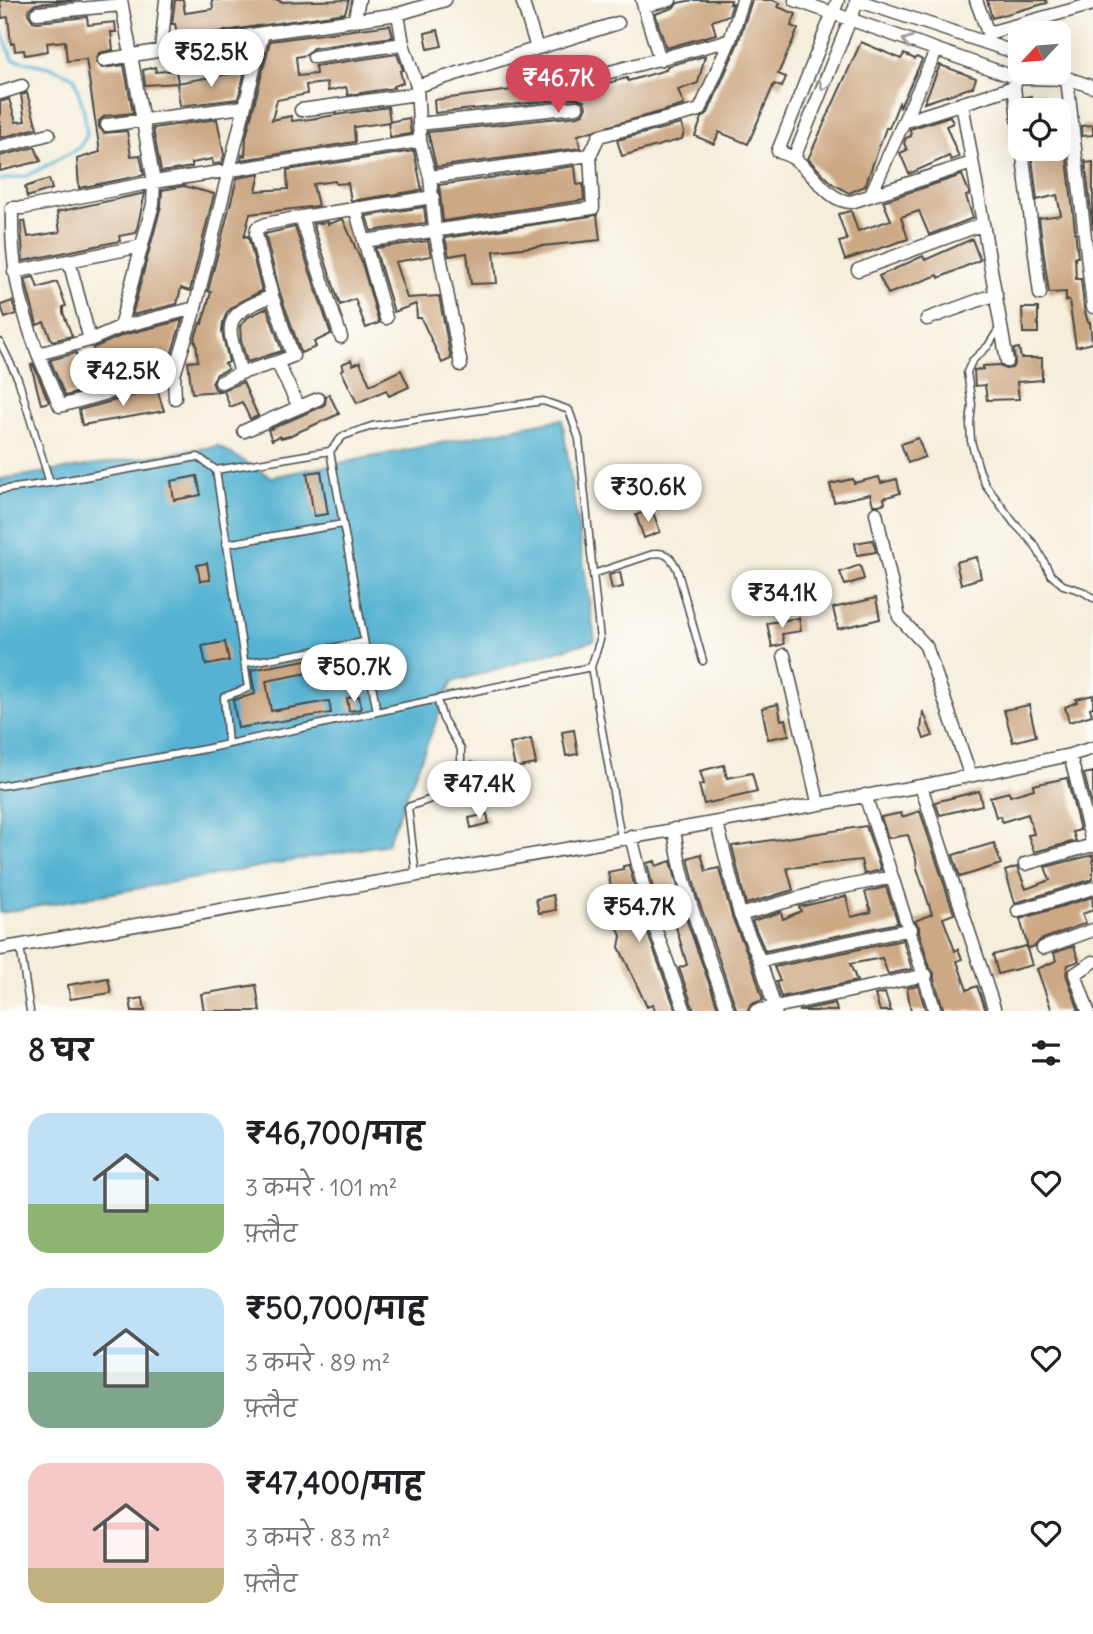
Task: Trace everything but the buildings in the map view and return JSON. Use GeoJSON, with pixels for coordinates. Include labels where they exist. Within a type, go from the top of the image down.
{"type":"FeatureCollection","features":[{"type":"Feature","properties":{"kind":"street"},"geometry":{"type":"LineString","coordinates":[[161,50],[166,0]]}},
{"type":"Feature","properties":{"kind":"street"},"geometry":{"type":"LineString","coordinates":[[354,21],[359,0]]}},
{"type":"Feature","properties":{"kind":"street"},"geometry":{"type":"LineString","coordinates":[[104,60],[398,14],[445,0]]}},
{"type":"Feature","properties":{"kind":"street"},"geometry":{"type":"LineString","coordinates":[[522,0],[537,48]]}},
{"type":"Feature","properties":{"kind":"street"},"geometry":{"type":"LineString","coordinates":[[660,60],[643,3],[670,0]]}},
{"type":"Feature","properties":{"kind":"street"},"geometry":{"type":"LineString","coordinates":[[364,241],[593,208],[590,155],[599,136],[700,110],[730,40],[743,0]]}},
{"type":"Feature","properties":{"kind":"street"},"geometry":{"type":"LineString","coordinates":[[795,0],[959,58],[1008,79]]}},
{"type":"Feature","properties":{"kind":"street"},"geometry":{"type":"LineString","coordinates":[[838,0],[778,152],[794,158],[843,202],[851,202],[972,163]]}},
{"type":"Feature","properties":{"kind":"street"},"geometry":{"type":"LineString","coordinates":[[794,158],[857,0],[967,36],[987,38],[1008,48]]}},
{"type":"Feature","properties":{"kind":"street"},"geometry":{"type":"LineString","coordinates":[[976,0],[987,38]]}},
{"type":"Feature","properties":{"kind":"street"},"geometry":{"type":"LineString","coordinates":[[37,13],[121,2],[154,182],[153,204],[120,327]]}},
{"type":"Feature","properties":{"kind":"street"},"geometry":{"type":"LineString","coordinates":[[987,38],[1093,4]]}},
{"type":"Feature","properties":{"kind":"street"},"geometry":{"type":"LineString","coordinates":[[398,14],[403,44],[417,90],[420,141],[433,197],[435,230],[461,365]]}},
{"type":"Feature","properties":{"kind":"street"},"geometry":{"type":"LineString","coordinates":[[301,110],[417,90],[618,23]]}},
{"type":"Feature","properties":{"kind":"street"},"geometry":{"type":"LineString","coordinates":[[175,398],[174,375],[195,308],[263,33]]}},
{"type":"Feature","properties":{"kind":"street"},"geometry":{"type":"LineString","coordinates":[[959,58],[967,36]]}},
{"type":"Feature","properties":{"kind":"street"},"geometry":{"type":"LineString","coordinates":[[610,72],[730,40]]}},
{"type":"Feature","properties":{"kind":"street"},"geometry":{"type":"LineString","coordinates":[[314,57],[403,44]]}},
{"type":"Feature","properties":{"kind":"street"},"geometry":{"type":"LineString","coordinates":[[870,196],[936,51]]}},
{"type":"Feature","properties":{"kind":"street"},"geometry":{"type":"LineString","coordinates":[[1071,80],[1093,87]]}},
{"type":"Feature","properties":{"kind":"street"},"geometry":{"type":"LineString","coordinates":[[906,121],[1011,84]]}},
{"type":"Feature","properties":{"kind":"street"},"geometry":{"type":"LineString","coordinates":[[1068,84],[1093,307]]}},
{"type":"Feature","properties":{"kind":"street"},"geometry":{"type":"LineString","coordinates":[[0,93],[22,86]]}},
{"type":"Feature","properties":{"kind":"street"},"geometry":{"type":"LineString","coordinates":[[962,103],[1007,361]]}},
{"type":"Feature","properties":{"kind":"street"},"geometry":{"type":"LineString","coordinates":[[107,125],[243,107]]}},
{"type":"Feature","properties":{"kind":"street"},"geometry":{"type":"LineString","coordinates":[[419,124],[577,107]]}},
{"type":"Feature","properties":{"kind":"street"},"geometry":{"type":"LineString","coordinates":[[0,146],[49,134]]}},
{"type":"Feature","properties":{"kind":"street"},"geometry":{"type":"LineString","coordinates":[[174,375],[60,406],[27,323],[14,272],[12,208],[154,182],[420,141]]}},
{"type":"Feature","properties":{"kind":"street"},"geometry":{"type":"LineString","coordinates":[[429,177],[590,155]]}},
{"type":"Feature","properties":{"kind":"street"},"geometry":{"type":"LineString","coordinates":[[1024,161],[1040,293]]}},
{"type":"Feature","properties":{"kind":"street"},"geometry":{"type":"LineString","coordinates":[[221,382],[293,356],[272,296],[256,230],[266,223],[433,197]]}},
{"type":"Feature","properties":{"kind":"street"},"geometry":{"type":"LineString","coordinates":[[355,208],[386,318]]}},
{"type":"Feature","properties":{"kind":"street"},"geometry":{"type":"LineString","coordinates":[[301,217],[341,337]]}},
{"type":"Feature","properties":{"kind":"street"},"geometry":{"type":"LineString","coordinates":[[858,270],[983,224]]}},
{"type":"Feature","properties":{"kind":"street"},"geometry":{"type":"LineString","coordinates":[[14,272],[142,246]]}},
{"type":"Feature","properties":{"kind":"street"},"geometry":{"type":"LineString","coordinates":[[69,261],[90,340]]}},
{"type":"Feature","properties":{"kind":"street"},"geometry":{"type":"LineString","coordinates":[[927,319],[996,294]]}},
{"type":"Feature","properties":{"kind":"street"},"geometry":{"type":"LineString","coordinates":[[241,373],[229,332],[230,322],[241,310],[272,296]]}},
{"type":"Feature","properties":{"kind":"street"},"geometry":{"type":"LineString","coordinates":[[38,354],[90,340],[120,327],[195,308]]}},
{"type":"Feature","properties":{"kind":"street"},"geometry":{"type":"LineString","coordinates":[[277,362],[299,407]]}},
{"type":"Feature","properties":{"kind":"street"},"geometry":{"type":"LineString","coordinates":[[244,431],[318,399]]}},
{"type":"Feature","properties":{"kind":"street"},"geometry":{"type":"LineString","coordinates":[[876,513],[899,617],[926,646],[970,774]]}},
{"type":"Feature","properties":{"kind":"street"},"geometry":{"type":"LineString","coordinates":[[784,655],[818,802]]}},
{"type":"Feature","properties":{"kind":"street"},"geometry":{"type":"LineString","coordinates":[[0,949],[717,823],[818,802],[921,786],[1093,748]]}},
{"type":"Feature","properties":{"kind":"street"},"geometry":{"type":"LineString","coordinates":[[1025,864],[1093,845],[1070,755]]}},
{"type":"Feature","properties":{"kind":"street"},"geometry":{"type":"LineString","coordinates":[[921,786],[995,1011]]}},
{"type":"Feature","properties":{"kind":"street"},"geometry":{"type":"LineString","coordinates":[[865,795],[936,1011]]}},
{"type":"Feature","properties":{"kind":"street"},"geometry":{"type":"LineString","coordinates":[[717,823],[740,915],[760,961],[776,1010]]}},
{"type":"Feature","properties":{"kind":"street"},"geometry":{"type":"LineString","coordinates":[[674,829],[685,887],[728,1011]]}},
{"type":"Feature","properties":{"kind":"street"},"geometry":{"type":"LineString","coordinates":[[626,837],[685,1011]]}},
{"type":"Feature","properties":{"kind":"street"},"geometry":{"type":"LineString","coordinates":[[740,915],[819,892],[892,877]]}},
{"type":"Feature","properties":{"kind":"street"},"geometry":{"type":"LineString","coordinates":[[1018,911],[1093,888]]}},
{"type":"Feature","properties":{"kind":"street"},"geometry":{"type":"LineString","coordinates":[[760,961],[911,929]]}},
{"type":"Feature","properties":{"kind":"street"},"geometry":{"type":"LineString","coordinates":[[1043,948],[1093,930]]}},
{"type":"Feature","properties":{"kind":"street"},"geometry":{"type":"LineString","coordinates":[[1088,1011],[1074,974],[1093,962]]}},
{"type":"Feature","properties":{"kind":"street"},"geometry":{"type":"LineString","coordinates":[[757,1011],[776,1010],[926,975]]}},
{"type":"Feature","properties":{"kind":"lane"},"geometry":{"type":"LineString","coordinates":[[1001,325],[967,372],[972,405],[971,441],[976,462],[985,484],[1014,523],[1030,538],[1051,575],[1063,585],[1093,598]]}},
{"type":"Feature","properties":{"kind":"lane"},"geometry":{"type":"LineString","coordinates":[[0,342],[19,379],[50,483]]}},
{"type":"Feature","properties":{"kind":"lane"},"geometry":{"type":"LineString","coordinates":[[0,490],[198,457],[216,470],[330,451],[343,436],[372,426],[543,401],[569,410],[579,439],[600,640],[591,667],[626,837]]}},
{"type":"Feature","properties":{"kind":"lane"},"geometry":{"type":"LineString","coordinates":[[330,451],[377,712]]}},
{"type":"Feature","properties":{"kind":"lane"},"geometry":{"type":"LineString","coordinates":[[216,470],[248,688],[224,697],[228,744]]}},
{"type":"Feature","properties":{"kind":"lane"},"geometry":{"type":"LineString","coordinates":[[226,544],[343,524]]}},
{"type":"Feature","properties":{"kind":"lane"},"geometry":{"type":"LineString","coordinates":[[593,573],[656,553],[664,553],[671,558],[677,569],[703,661]]}},
{"type":"Feature","properties":{"kind":"lane"},"geometry":{"type":"LineString","coordinates":[[246,663],[364,642]]}},
{"type":"Feature","properties":{"kind":"lane"},"geometry":{"type":"LineString","coordinates":[[0,786],[228,744],[591,667]]}},
{"type":"Feature","properties":{"kind":"lane"},"geometry":{"type":"LineString","coordinates":[[416,876],[408,807],[443,795],[449,789],[461,761],[461,749],[443,719],[437,699]]}},
{"type":"Feature","properties":{"kind":"lane"},"geometry":{"type":"LineString","coordinates":[[20,946],[30,1011]]}},
{"type":"Feature","properties":{"kind":"water"},"geometry":{"type":"Polygon","coordinates":[[[562,419],[595,640],[452,682],[387,844],[0,913],[0,479],[218,446],[271,477],[562,419]]]}},
{"type":"Feature","properties":{"kind":"waterway"},"geometry":{"type":"LineString","coordinates":[[0,28],[13,59],[53,68],[74,77],[84,111],[87,135],[79,148],[27,176],[0,180]]}}]}
